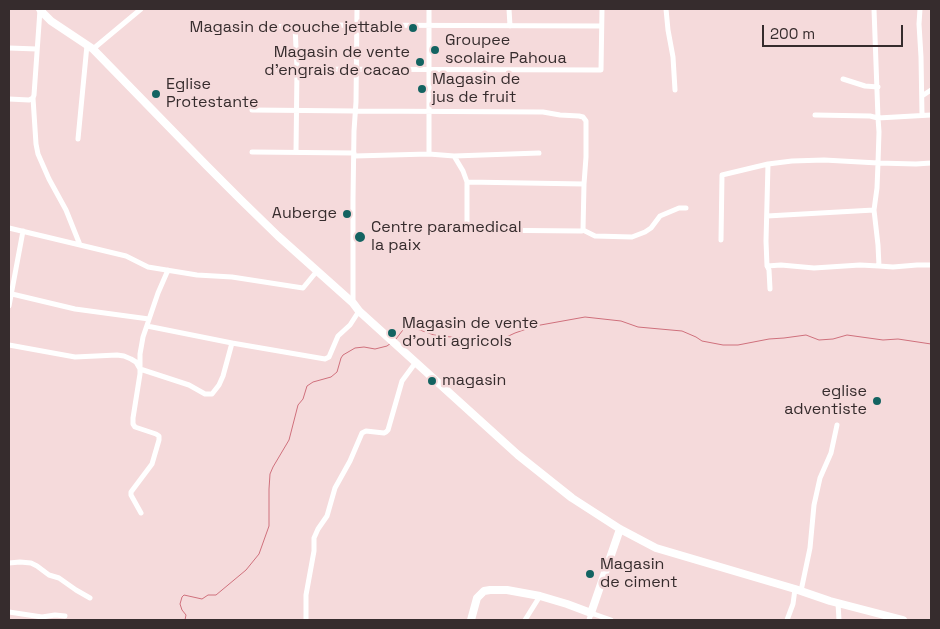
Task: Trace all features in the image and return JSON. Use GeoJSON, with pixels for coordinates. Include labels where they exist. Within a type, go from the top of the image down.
{"type":"FeatureCollection","features":[{"type":"Feature","properties":{"kind":"street"},"geometry":{"type":"LineString","coordinates":[[78,139],[90,47],[141,9]]}},
{"type":"Feature","properties":{"kind":"street"},"geometry":{"type":"LineString","coordinates":[[353,303],[357,9]]}},
{"type":"Feature","properties":{"kind":"street"},"geometry":{"type":"LineString","coordinates":[[429,9],[429,154]]}},
{"type":"Feature","properties":{"kind":"street"},"geometry":{"type":"LineString","coordinates":[[509,9],[510,26]]}},
{"type":"Feature","properties":{"kind":"street"},"geometry":{"type":"LineString","coordinates":[[268,69],[601,70],[602,9]]}},
{"type":"Feature","properties":{"kind":"street"},"geometry":{"type":"LineString","coordinates":[[666,9],[673,57],[675,90]]}},
{"type":"Feature","properties":{"kind":"street"},"geometry":{"type":"LineString","coordinates":[[874,9],[879,132],[877,188],[874,210],[879,266]]}},
{"type":"Feature","properties":{"kind":"street"},"geometry":{"type":"LineString","coordinates":[[920,9],[922,115]]}},
{"type":"Feature","properties":{"kind":"street"},"geometry":{"type":"LineString","coordinates":[[40,10],[51,21],[90,47],[206,166],[278,236],[526,461],[572,498],[620,529],[656,548],[838,603],[903,620]]}},
{"type":"Feature","properties":{"kind":"street"},"geometry":{"type":"LineString","coordinates":[[40,10],[33,98],[36,144],[38,154],[69,217],[80,245]]}},
{"type":"Feature","properties":{"kind":"street"},"geometry":{"type":"LineString","coordinates":[[266,27],[357,25],[601,26]]}},
{"type":"Feature","properties":{"kind":"street"},"geometry":{"type":"LineString","coordinates":[[295,26],[296,152]]}},
{"type":"Feature","properties":{"kind":"street"},"geometry":{"type":"LineString","coordinates":[[9,48],[37,49]]}},
{"type":"Feature","properties":{"kind":"street"},"geometry":{"type":"LineString","coordinates":[[843,80],[865,86],[878,86]]}},
{"type":"Feature","properties":{"kind":"street"},"geometry":{"type":"LineString","coordinates":[[922,96],[931,90]]}},
{"type":"Feature","properties":{"kind":"street"},"geometry":{"type":"LineString","coordinates":[[9,99],[29,100],[33,98]]}},
{"type":"Feature","properties":{"kind":"street"},"geometry":{"type":"LineString","coordinates":[[252,110],[543,112],[583,117],[586,121],[583,230]]}},
{"type":"Feature","properties":{"kind":"street"},"geometry":{"type":"LineString","coordinates":[[815,115],[870,116],[878,118],[931,115]]}},
{"type":"Feature","properties":{"kind":"street"},"geometry":{"type":"LineString","coordinates":[[252,152],[354,155],[429,154],[454,156],[539,153]]}},
{"type":"Feature","properties":{"kind":"street"},"geometry":{"type":"LineString","coordinates":[[454,156],[467,182],[467,225],[471,230],[583,230],[596,236],[632,237],[651,228],[660,216],[679,208],[686,208]]}},
{"type":"Feature","properties":{"kind":"street"},"geometry":{"type":"LineString","coordinates":[[721,240],[722,175],[768,164],[792,161],[931,163]]}},
{"type":"Feature","properties":{"kind":"street"},"geometry":{"type":"LineString","coordinates":[[768,164],[767,266],[770,289]]}},
{"type":"Feature","properties":{"kind":"street"},"geometry":{"type":"LineString","coordinates":[[467,182],[584,184]]}},
{"type":"Feature","properties":{"kind":"street"},"geometry":{"type":"LineString","coordinates":[[767,216],[874,210]]}},
{"type":"Feature","properties":{"kind":"street"},"geometry":{"type":"LineString","coordinates":[[9,228],[126,256],[148,267],[197,275],[248,279],[305,288],[317,271]]}},
{"type":"Feature","properties":{"kind":"street"},"geometry":{"type":"LineString","coordinates":[[9,306],[23,231]]}},
{"type":"Feature","properties":{"kind":"street"},"geometry":{"type":"LineString","coordinates":[[767,266],[781,265],[814,268],[860,265],[893,267],[917,264],[931,265]]}},
{"type":"Feature","properties":{"kind":"street"},"geometry":{"type":"LineString","coordinates":[[141,513],[131,492],[152,464],[159,440],[156,434],[135,427],[133,424],[138,390],[141,346],[158,293],[168,270]]}},
{"type":"Feature","properties":{"kind":"street"},"geometry":{"type":"LineString","coordinates":[[12,294],[74,309],[149,319]]}},
{"type":"Feature","properties":{"kind":"street"},"geometry":{"type":"LineString","coordinates":[[147,326],[325,359],[338,336],[350,325],[358,310]]}},
{"type":"Feature","properties":{"kind":"street"},"geometry":{"type":"LineString","coordinates":[[9,344],[74,356],[124,356],[136,362],[140,369],[189,385],[204,394],[212,394],[223,376],[232,343]]}},
{"type":"Feature","properties":{"kind":"street"},"geometry":{"type":"LineString","coordinates":[[306,620],[306,595],[314,551],[314,538],[327,516],[335,488],[350,461],[362,432],[384,433],[388,430],[402,381],[416,362]]}},
{"type":"Feature","properties":{"kind":"street"},"geometry":{"type":"LineString","coordinates":[[787,620],[810,548],[814,505],[820,478],[831,453],[837,425]]}},
{"type":"Feature","properties":{"kind":"street"},"geometry":{"type":"LineString","coordinates":[[590,617],[620,529]]}},
{"type":"Feature","properties":{"kind":"street"},"geometry":{"type":"LineString","coordinates":[[9,563],[31,564],[49,575],[59,578],[90,598]]}},
{"type":"Feature","properties":{"kind":"street"},"geometry":{"type":"LineString","coordinates":[[470,620],[477,598],[484,591],[507,590],[540,596],[567,604],[590,617],[611,620]]}},
{"type":"Feature","properties":{"kind":"street"},"geometry":{"type":"LineString","coordinates":[[525,620],[540,596]]}},
{"type":"Feature","properties":{"kind":"street"},"geometry":{"type":"LineString","coordinates":[[838,603],[839,620]]}},
{"type":"Feature","properties":{"kind":"street"},"geometry":{"type":"LineString","coordinates":[[9,612],[42,617],[64,616]]}},
{"type":"Feature","properties":{"kind":"waterway"},"geometry":{"type":"LineString","coordinates":[[396,339],[406,326],[434,335],[468,339],[474,343],[482,344],[502,339],[535,326],[585,317],[621,321],[638,327],[682,331],[702,341],[723,345],[738,345],[806,335],[819,340],[847,335],[931,344]]}},
{"type":"Feature","properties":{"kind":"waterway"},"geometry":{"type":"LineString","coordinates":[[185,620],[186,615],[180,604],[184,595],[202,599],[208,595],[216,595],[246,570],[259,554],[269,526],[270,474],[289,440],[298,405],[303,399],[307,386],[313,382],[331,377],[337,372],[343,355],[355,348],[375,349],[391,343]]}},
{"type":"Feature","properties":{"kind":"place","name":"Magasin de couche jettable"},"geometry":{"type":"Point","coordinates":[413,28]}},
{"type":"Feature","properties":{"kind":"place","name":"Groupee scolaire Pahoua"},"geometry":{"type":"Point","coordinates":[435,50]}},
{"type":"Feature","properties":{"kind":"place","name":"Magasin de vente d'engrais de cacao"},"geometry":{"type":"Point","coordinates":[420,62]}},
{"type":"Feature","properties":{"kind":"place","name":"Magasin de jus de fruit"},"geometry":{"type":"Point","coordinates":[422,89]}},
{"type":"Feature","properties":{"kind":"place","name":"Eglise Protestante"},"geometry":{"type":"Point","coordinates":[156,94]}},
{"type":"Feature","properties":{"kind":"place","name":"Auberge"},"geometry":{"type":"Point","coordinates":[347,214]}},
{"type":"Feature","properties":{"kind":"place","name":"Centre paramedical la paix"},"geometry":{"type":"Point","coordinates":[360,237]}},
{"type":"Feature","properties":{"kind":"place","name":"Magasin de vente d'outi agricols"},"geometry":{"type":"Point","coordinates":[392,333]}},
{"type":"Feature","properties":{"kind":"place","name":"magasin"},"geometry":{"type":"Point","coordinates":[432,381]}},
{"type":"Feature","properties":{"kind":"place","name":"eglise adventiste"},"geometry":{"type":"Point","coordinates":[877,401]}},
{"type":"Feature","properties":{"kind":"place","name":"Magasin de ciment"},"geometry":{"type":"Point","coordinates":[590,574]}}]}
